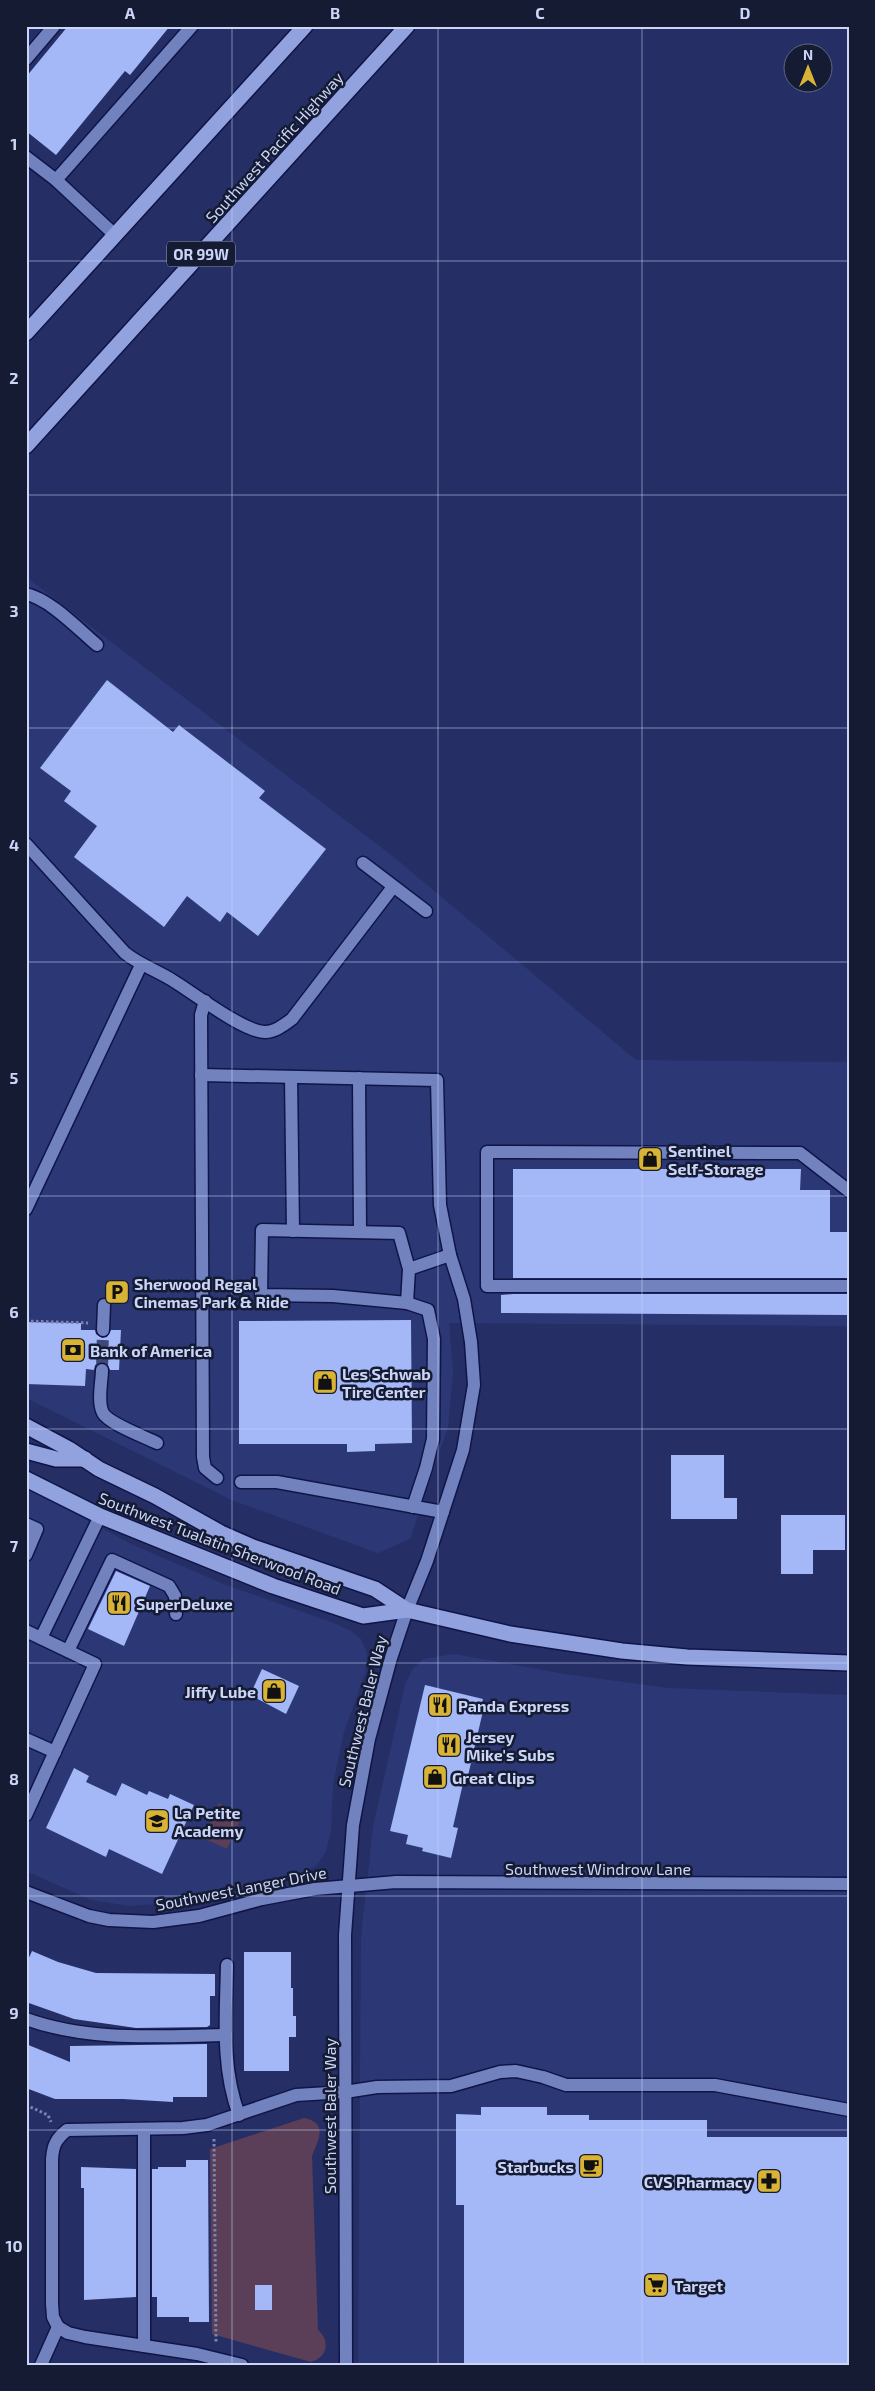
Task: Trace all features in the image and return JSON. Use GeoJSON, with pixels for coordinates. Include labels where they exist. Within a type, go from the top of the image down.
{"type":"FeatureCollection","features":[{"type":"Feature","properties":{"kind":"highway"},"geometry":{"type":"LineString","coordinates":[[26,333],[305,26]]}},
{"type":"Feature","properties":{"kind":"highway","name":"Southwest Pacific Highway"},"geometry":{"type":"LineString","coordinates":[[26,446],[407,26]]}},
{"type":"Feature","properties":{"kind":"highway","name":"Southwest Tualatin Sherwood Road"},"geometry":{"type":"LineString","coordinates":[[26,1426],[221,1534],[375,1589],[407,1610],[510,1634],[622,1651],[696,1657],[849,1663]]}},
{"type":"Feature","properties":{"kind":"highway"},"geometry":{"type":"LineString","coordinates":[[26,1451],[56,1460],[85,1460]]}},
{"type":"Feature","properties":{"kind":"highway","name":"Southwest Tualatin Sherwood Road"},"geometry":{"type":"LineString","coordinates":[[26,1480],[100,1516],[273,1586],[363,1616],[407,1610]]}},
{"type":"Feature","properties":{"kind":"street"},"geometry":{"type":"LineString","coordinates":[[26,59],[54,26]]}},
{"type":"Feature","properties":{"kind":"street"},"geometry":{"type":"LineString","coordinates":[[56,180],[192,26]]}},
{"type":"Feature","properties":{"kind":"street"},"geometry":{"type":"LineString","coordinates":[[26,157],[56,180],[116,236]]}},
{"type":"Feature","properties":{"kind":"street"},"geometry":{"type":"LineString","coordinates":[[26,594],[36,596],[48,604],[97,645]]}},
{"type":"Feature","properties":{"kind":"street"},"geometry":{"type":"LineString","coordinates":[[26,844],[125,953],[141,965],[170,978],[248,1028],[265,1032],[280,1028],[292,1019],[393,887]]}},
{"type":"Feature","properties":{"kind":"street"},"geometry":{"type":"LineString","coordinates":[[364,863],[426,911]]}},
{"type":"Feature","properties":{"kind":"street"},"geometry":{"type":"LineString","coordinates":[[26,1209],[141,965]]}},
{"type":"Feature","properties":{"kind":"street"},"geometry":{"type":"LineString","coordinates":[[205,1001],[201,1015],[200,1075],[203,1457],[205,1468],[217,1478]]}},
{"type":"Feature","properties":{"kind":"street"},"geometry":{"type":"LineString","coordinates":[[200,1075],[359,1078],[360,1232]]}},
{"type":"Feature","properties":{"kind":"street"},"geometry":{"type":"LineString","coordinates":[[291,1077],[292,1231]]}},
{"type":"Feature","properties":{"kind":"street","name":"Southwest Baler Way"},"geometry":{"type":"LineString","coordinates":[[346,2365],[345,1935],[353,1825],[362,1769],[391,1658],[407,1610],[427,1561],[463,1450],[474,1385],[471,1342],[464,1299],[450,1255],[440,1205],[437,1080],[359,1078]]}},
{"type":"Feature","properties":{"kind":"street"},"geometry":{"type":"LineString","coordinates":[[849,1191],[800,1153],[488,1152],[487,1286],[849,1286]]}},
{"type":"Feature","properties":{"kind":"street"},"geometry":{"type":"LineString","coordinates":[[407,1303],[409,1269],[399,1233],[262,1230],[261,1295],[333,1296],[407,1303],[428,1310],[434,1339],[433,1440],[413,1507]]}},
{"type":"Feature","properties":{"kind":"street"},"geometry":{"type":"LineString","coordinates":[[409,1269],[450,1255]]}},
{"type":"Feature","properties":{"kind":"street"},"geometry":{"type":"LineString","coordinates":[[103,1327],[104,1305]]}},
{"type":"Feature","properties":{"kind":"street"},"geometry":{"type":"LineString","coordinates":[[102,1370],[101,1404],[103,1413],[111,1420],[157,1443]]}},
{"type":"Feature","properties":{"kind":"street"},"geometry":{"type":"LineString","coordinates":[[241,1482],[278,1482],[442,1512]]}},
{"type":"Feature","properties":{"kind":"street"},"geometry":{"type":"LineString","coordinates":[[41,1638],[100,1516]]}},
{"type":"Feature","properties":{"kind":"street"},"geometry":{"type":"LineString","coordinates":[[26,1524],[37,1529],[26,1555]]}},
{"type":"Feature","properties":{"kind":"street"},"geometry":{"type":"LineString","coordinates":[[68,1651],[112,1560],[169,1586],[176,1596],[176,1614]]}},
{"type":"Feature","properties":{"kind":"street"},"geometry":{"type":"LineString","coordinates":[[26,1631],[95,1664],[26,1815]]}},
{"type":"Feature","properties":{"kind":"street"},"geometry":{"type":"LineString","coordinates":[[26,1739],[55,1752]]}},
{"type":"Feature","properties":{"kind":"street","name":"Southwest Windrow Lane"},"geometry":{"type":"LineString","coordinates":[[348,1885],[396,1882],[849,1884]]}},
{"type":"Feature","properties":{"kind":"street","name":"Southwest Langer Drive"},"geometry":{"type":"LineString","coordinates":[[26,1892],[89,1916],[109,1920],[152,1922],[199,1916],[286,1894],[348,1885]]}},
{"type":"Feature","properties":{"kind":"street"},"geometry":{"type":"LineString","coordinates":[[227,1965],[226,2035],[228,2077],[239,2115]]}},
{"type":"Feature","properties":{"kind":"street"},"geometry":{"type":"LineString","coordinates":[[26,2019],[50,2027],[84,2033],[130,2036],[226,2035]]}},
{"type":"Feature","properties":{"kind":"street"},"geometry":{"type":"LineString","coordinates":[[242,2365],[76,2335],[58,2327],[53,2318],[52,2304],[53,2146],[58,2137],[67,2130],[183,2128],[213,2124],[296,2096],[377,2087],[451,2086],[500,2072],[516,2072],[543,2077],[566,2085],[715,2085],[849,2110]]}},
{"type":"Feature","properties":{"kind":"street"},"geometry":{"type":"LineString","coordinates":[[144,2129],[144,2346]]}},
{"type":"Feature","properties":{"kind":"street"},"geometry":{"type":"LineString","coordinates":[[41,2365],[58,2327]]}},
{"type":"Feature","properties":{"kind":"path"},"geometry":{"type":"LineString","coordinates":[[26,1321],[103,1327]]}},
{"type":"Feature","properties":{"kind":"path"},"geometry":{"type":"LineString","coordinates":[[26,2105],[48,2115],[58,2137]]}},
{"type":"Feature","properties":{"kind":"path"},"geometry":{"type":"LineString","coordinates":[[213,2124],[216,2359]]}},
{"type":"Feature","properties":{"kind":"shaded area"},"geometry":{"type":"Polygon","coordinates":[[[26,577],[395,858],[636,1060],[849,1062],[849,1326],[449,1323],[453,1372],[448,1427],[410,1539],[378,1553],[234,1501],[26,1398],[26,577]]]}},
{"type":"Feature","properties":{"kind":"shaded area"},"geometry":{"type":"Polygon","coordinates":[[[26,1487],[131,1544],[226,1585],[334,1623],[351,1631],[361,1639],[367,1653],[366,1671],[344,1732],[333,1784],[331,1832],[326,1851],[317,1865],[302,1873],[169,1903],[130,1906],[91,1900],[26,1871],[26,1487]]]}},
{"type":"Feature","properties":{"kind":"shaded area"},"geometry":{"type":"Polygon","coordinates":[[[454,1654],[565,1674],[668,1688],[849,1695],[849,2365],[358,2365],[361,1937],[373,1827],[405,1685],[412,1670],[423,1659],[454,1654]]]}},
{"type":"Feature","properties":{"kind":"shaded area"},"geometry":{"type":"Polygon","coordinates":[[[219,1803],[243,1814],[227,1849],[203,1838],[219,1803]]]}},
{"type":"Feature","properties":{"kind":"shaded area"},"geometry":{"type":"Polygon","coordinates":[[[304,2118],[312,2120],[317,2124],[320,2133],[312,2156],[318,2330],[325,2339],[326,2344],[321,2357],[311,2362],[212,2334],[210,2149],[304,2118]]]}},
{"type":"Feature","properties":{"kind":"building"},"geometry":{"type":"Polygon","coordinates":[[[68,26],[170,26],[130,75],[125,71],[56,155],[26,131],[26,77],[68,26]]]}},
{"type":"Feature","properties":{"kind":"building"},"geometry":{"type":"Polygon","coordinates":[[[107,680],[173,732],[179,725],[265,791],[259,798],[326,849],[258,936],[227,912],[220,922],[187,896],[164,927],[74,857],[97,826],[64,801],[71,791],[40,768],[107,680]]]}},
{"type":"Feature","properties":{"kind":"building"},"geometry":{"type":"Polygon","coordinates":[[[513,1169],[801,1169],[800,1190],[830,1190],[830,1232],[849,1232],[849,1278],[513,1278],[513,1169]]]}},
{"type":"Feature","properties":{"kind":"building"},"geometry":{"type":"Polygon","coordinates":[[[849,1294],[849,1315],[501,1313],[501,1295],[849,1294]]]}},
{"type":"Feature","properties":{"kind":"building","name":"Les Schwab Tire Center"},"geometry":{"type":"Polygon","coordinates":[[[411,1320],[412,1443],[375,1444],[375,1451],[347,1452],[347,1444],[239,1444],[239,1321],[411,1320]]]}},
{"type":"Feature","properties":{"kind":"building","name":"Bank of America"},"geometry":{"type":"Polygon","coordinates":[[[26,1322],[81,1323],[81,1330],[95,1330],[96,1334],[102,1338],[107,1337],[111,1330],[121,1330],[119,1370],[110,1370],[107,1363],[102,1362],[95,1365],[94,1370],[86,1369],[85,1386],[26,1384],[26,1322]]]}},
{"type":"Feature","properties":{"kind":"building"},"geometry":{"type":"Polygon","coordinates":[[[671,1455],[724,1455],[724,1498],[737,1498],[737,1519],[671,1519],[671,1455]]]}},
{"type":"Feature","properties":{"kind":"building"},"geometry":{"type":"Polygon","coordinates":[[[781,1515],[845,1515],[845,1550],[813,1550],[813,1574],[781,1574],[781,1515]]]}},
{"type":"Feature","properties":{"kind":"building","name":"SuperDeluxe"},"geometry":{"type":"Polygon","coordinates":[[[116,1571],[150,1586],[124,1646],[88,1629],[116,1571]]]}},
{"type":"Feature","properties":{"kind":"building","name":"Jiffy Lube"},"geometry":{"type":"Polygon","coordinates":[[[262,1669],[299,1686],[286,1714],[250,1695],[262,1669]]]}},
{"type":"Feature","properties":{"kind":"building"},"geometry":{"type":"Polygon","coordinates":[[[425,1685],[483,1699],[480,1710],[483,1711],[467,1780],[464,1779],[453,1827],[458,1828],[451,1858],[422,1851],[423,1848],[406,1844],[408,1835],[390,1831],[425,1685]]]}},
{"type":"Feature","properties":{"kind":"building"},"geometry":{"type":"Polygon","coordinates":[[[74,1768],[89,1776],[86,1782],[116,1796],[122,1783],[147,1795],[149,1791],[168,1799],[170,1794],[194,1805],[162,1874],[109,1849],[106,1857],[46,1828],[74,1768]]]}},
{"type":"Feature","properties":{"kind":"building"},"geometry":{"type":"Polygon","coordinates":[[[32,1951],[58,1962],[96,1973],[215,1974],[215,1996],[210,1996],[210,2025],[207,2027],[136,2028],[74,2019],[26,2002],[26,1964],[32,1951]]]}},
{"type":"Feature","properties":{"kind":"building"},"geometry":{"type":"Polygon","coordinates":[[[244,1952],[291,1952],[291,1988],[293,1988],[293,2016],[296,2016],[296,2037],[289,2037],[289,2071],[244,2071],[244,1952]]]}},
{"type":"Feature","properties":{"kind":"building"},"geometry":{"type":"Polygon","coordinates":[[[26,2044],[70,2062],[70,2046],[207,2044],[207,2097],[173,2097],[173,2102],[123,2099],[55,2099],[26,2088],[26,2044]]]}},
{"type":"Feature","properties":{"kind":"building","name":"Target"},"geometry":{"type":"Polygon","coordinates":[[[481,2107],[547,2107],[547,2115],[589,2115],[589,2120],[707,2120],[707,2137],[849,2137],[849,2365],[464,2365],[464,2205],[456,2205],[456,2114],[481,2115],[481,2107]]]}},
{"type":"Feature","properties":{"kind":"building"},"geometry":{"type":"Polygon","coordinates":[[[186,2160],[208,2160],[209,2322],[189,2322],[189,2317],[157,2317],[157,2297],[152,2297],[152,2169],[158,2169],[158,2167],[186,2167],[186,2160]]]}},
{"type":"Feature","properties":{"kind":"building"},"geometry":{"type":"Polygon","coordinates":[[[81,2167],[136,2169],[136,2297],[84,2300],[84,2188],[81,2188],[81,2167]]]}},
{"type":"Feature","properties":{"kind":"building"},"geometry":{"type":"Polygon","coordinates":[[[255,2285],[272,2285],[272,2310],[255,2310],[255,2285]]]}},
{"type":"Feature","properties":{"kind":"tunnel"},"geometry":{"type":"LineString","coordinates":[[102,1370],[103,1330]]}},
{"type":"Feature","properties":{"kind":"place","name":"Sentinel Self-Storage"},"geometry":{"type":"Point","coordinates":[650,1159]}},
{"type":"Feature","properties":{"kind":"place","name":"Sherwood Regal Cinemas Park & Ride"},"geometry":{"type":"Point","coordinates":[117,1292]}},
{"type":"Feature","properties":{"kind":"place","name":"Bank of America"},"geometry":{"type":"Point","coordinates":[73,1350]}},
{"type":"Feature","properties":{"kind":"place","name":"Les Schwab Tire Center"},"geometry":{"type":"Point","coordinates":[325,1382]}},
{"type":"Feature","properties":{"kind":"place","name":"SuperDeluxe"},"geometry":{"type":"Point","coordinates":[119,1603]}},
{"type":"Feature","properties":{"kind":"place","name":"Jiffy Lube"},"geometry":{"type":"Point","coordinates":[274,1691]}},
{"type":"Feature","properties":{"kind":"place","name":"Panda Express"},"geometry":{"type":"Point","coordinates":[440,1705]}},
{"type":"Feature","properties":{"kind":"place","name":"Jersey Mike's Subs"},"geometry":{"type":"Point","coordinates":[449,1745]}},
{"type":"Feature","properties":{"kind":"place","name":"Great Clips"},"geometry":{"type":"Point","coordinates":[435,1777]}},
{"type":"Feature","properties":{"kind":"place","name":"La Petite Academy"},"geometry":{"type":"Point","coordinates":[157,1821]}},
{"type":"Feature","properties":{"kind":"place","name":"Starbucks"},"geometry":{"type":"Point","coordinates":[591,2166]}},
{"type":"Feature","properties":{"kind":"place","name":"CVS Pharmacy"},"geometry":{"type":"Point","coordinates":[769,2181]}},
{"type":"Feature","properties":{"kind":"place","name":"Target"},"geometry":{"type":"Point","coordinates":[656,2285]}}]}
